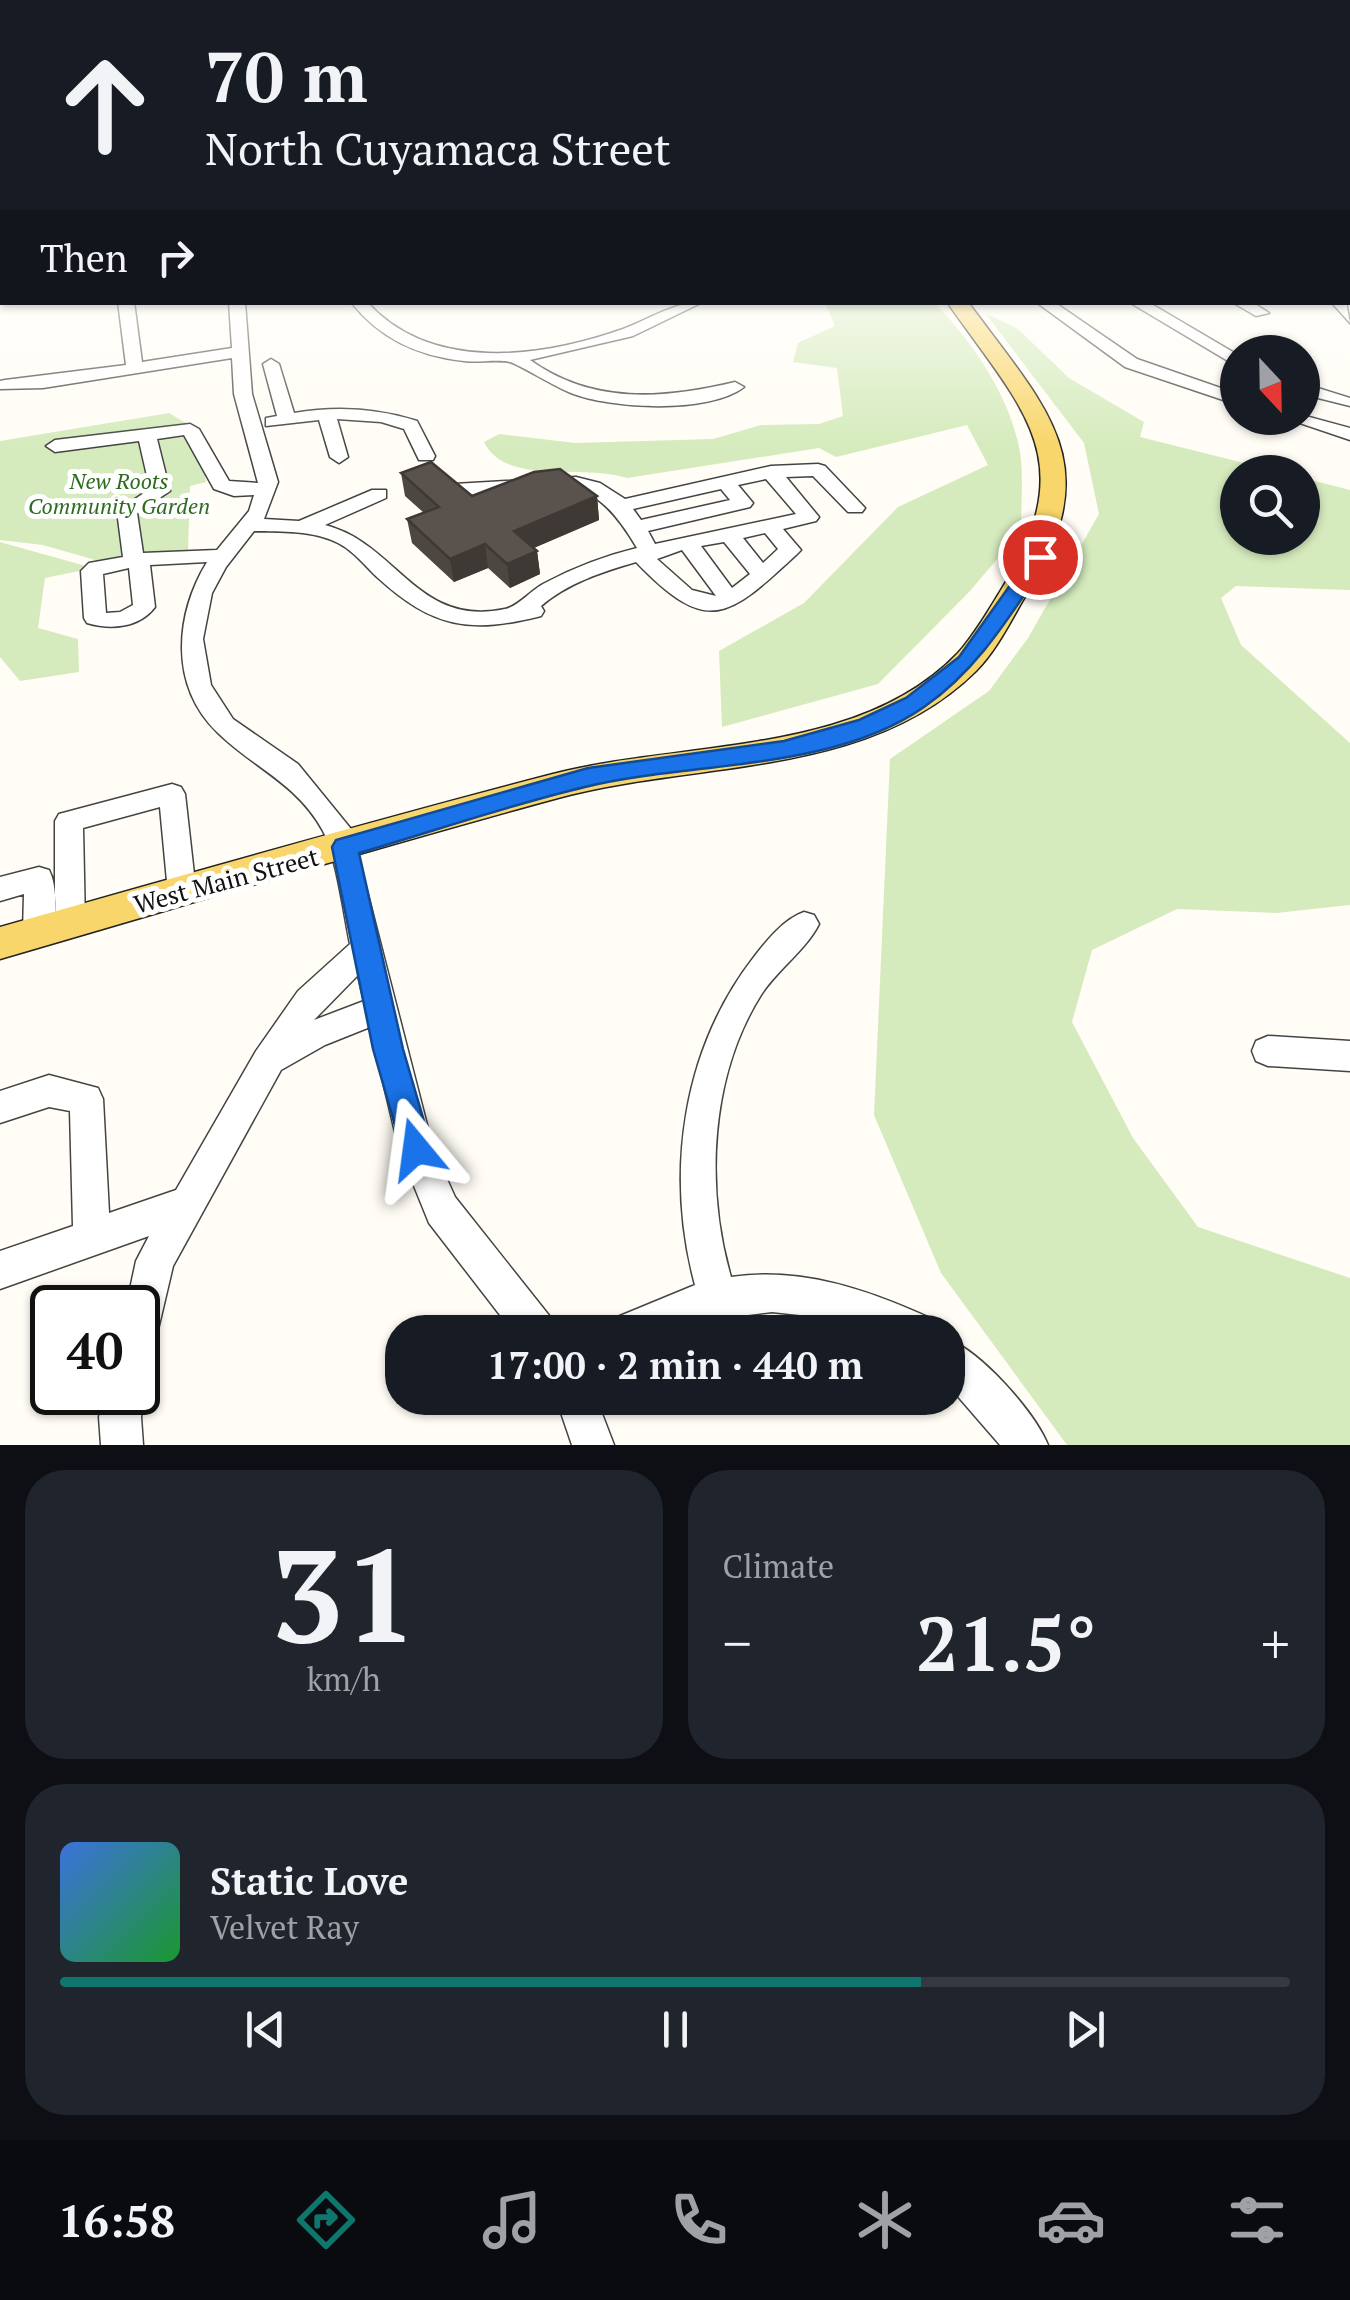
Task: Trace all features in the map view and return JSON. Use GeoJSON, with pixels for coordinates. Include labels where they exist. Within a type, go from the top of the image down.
{"type":"FeatureCollection","features":[{"type":"Feature","properties":{"kind":"main road","name":"West Main Street"},"geometry":{"type":"LineString","coordinates":[[0,943],[588,777],[813,743],[891,716],[951,677],[980,647],[1040,557],[1058,499],[1058,468],[1043,426],[963,310]]}},
{"type":"Feature","properties":{"kind":"street"},"geometry":{"type":"LineString","coordinates":[[127,310],[135,368]]}},
{"type":"Feature","properties":{"kind":"street"},"geometry":{"type":"LineString","coordinates":[[238,310],[243,394],[268,482],[251,524],[223,557],[201,593],[191,639],[199,684],[224,725],[289,770],[337,829],[345,847],[379,1009],[416,1149],[442,1210],[524,1315]]}},
{"type":"Feature","properties":{"kind":"street"},"geometry":{"type":"LineString","coordinates":[[366,310],[386,330],[414,344],[453,353],[517,356],[608,339],[670,310]]}},
{"type":"Feature","properties":{"kind":"street"},"geometry":{"type":"LineString","coordinates":[[1054,310],[1131,363],[1220,394]]}},
{"type":"Feature","properties":{"kind":"street"},"geometry":{"type":"LineString","coordinates":[[1150,310],[1220,351]]}},
{"type":"Feature","properties":{"kind":"street"},"geometry":{"type":"LineString","coordinates":[[1256,310],[1261,313]]}},
{"type":"Feature","properties":{"kind":"street"},"geometry":{"type":"LineString","coordinates":[[5,385],[240,352]]}},
{"type":"Feature","properties":{"kind":"street"},"geometry":{"type":"LineString","coordinates":[[517,356],[526,368],[598,400],[668,402],[735,387]]}},
{"type":"Feature","properties":{"kind":"street"},"geometry":{"type":"LineString","coordinates":[[272,364],[286,419]]}},
{"type":"Feature","properties":{"kind":"street"},"geometry":{"type":"LineString","coordinates":[[1320,393],[1348,400]]}},
{"type":"Feature","properties":{"kind":"street"},"geometry":{"type":"LineString","coordinates":[[1320,425],[1348,400]]}},
{"type":"Feature","properties":{"kind":"street"},"geometry":{"type":"LineString","coordinates":[[252,427],[346,412],[411,425],[426,456]]}},
{"type":"Feature","properties":{"kind":"street"},"geometry":{"type":"LineString","coordinates":[[326,414],[338,456]]}},
{"type":"Feature","properties":{"kind":"street"},"geometry":{"type":"LineString","coordinates":[[1320,425],[1350,434]]}},
{"type":"Feature","properties":{"kind":"street"},"geometry":{"type":"LineString","coordinates":[[55,446],[190,430],[221,485],[234,490],[266,488]]}},
{"type":"Feature","properties":{"kind":"street"},"geometry":{"type":"LineString","coordinates":[[147,435],[160,490],[127,511],[136,560],[144,607],[134,615],[108,621],[95,618],[92,571],[136,560],[187,553],[223,557]]}},
{"type":"Feature","properties":{"kind":"street"},"geometry":{"type":"LineString","coordinates":[[619,506],[771,472],[818,470],[854,508]]}},
{"type":"Feature","properties":{"kind":"street"},"geometry":{"type":"LineString","coordinates":[[251,524],[304,526],[350,541],[418,604],[474,621],[520,613],[647,557],[809,517],[771,472]]}},
{"type":"Feature","properties":{"kind":"street"},"geometry":{"type":"LineString","coordinates":[[461,488],[494,493],[552,482],[600,490],[619,506],[647,557],[670,586],[699,604],[731,601],[790,550],[770,526]]}},
{"type":"Feature","properties":{"kind":"street"},"geometry":{"type":"LineString","coordinates":[[634,528],[742,503],[725,482]]}},
{"type":"Feature","properties":{"kind":"street"},"geometry":{"type":"LineString","coordinates":[[304,526],[379,494]]}},
{"type":"Feature","properties":{"kind":"street"},"geometry":{"type":"LineString","coordinates":[[730,535],[762,575]]}},
{"type":"Feature","properties":{"kind":"street"},"geometry":{"type":"LineString","coordinates":[[689,545],[731,601]]}},
{"type":"Feature","properties":{"kind":"street"},"geometry":{"type":"LineString","coordinates":[[54,928],[69,821],[172,794],[182,892]]}},
{"type":"Feature","properties":{"kind":"street"},"geometry":{"type":"LineString","coordinates":[[0,889],[39,878],[54,928]]}},
{"type":"Feature","properties":{"kind":"street"},"geometry":{"type":"LineString","coordinates":[[717,1297],[700,1224],[700,1119],[710,1068],[746,986],[771,951],[804,924]]}},
{"type":"Feature","properties":{"kind":"street"},"geometry":{"type":"LineString","coordinates":[[150,1285],[155,1261],[268,1062],[309,1002],[366,948]]}},
{"type":"Feature","properties":{"kind":"street"},"geometry":{"type":"LineString","coordinates":[[268,1062],[314,1035],[379,1009]]}},
{"type":"Feature","properties":{"kind":"street"},"geometry":{"type":"LineString","coordinates":[[1268,1051],[1350,1056]]}},
{"type":"Feature","properties":{"kind":"street"},"geometry":{"type":"LineString","coordinates":[[0,1107],[49,1091],[86,1099],[92,1238]]}},
{"type":"Feature","properties":{"kind":"street"},"geometry":{"type":"LineString","coordinates":[[0,1270],[186,1204]]}},
{"type":"Feature","properties":{"kind":"street"},"geometry":{"type":"LineString","coordinates":[[672,1315],[717,1297],[759,1290],[820,1296],[883,1315]]}},
{"type":"Feature","properties":{"kind":"street"},"geometry":{"type":"LineString","coordinates":[[965,1375],[1027,1445]]}},
{"type":"Feature","properties":{"kind":"street"},"geometry":{"type":"LineString","coordinates":[[122,1445],[124,1415]]}},
{"type":"Feature","properties":{"kind":"street"},"geometry":{"type":"LineString","coordinates":[[582,1415],[593,1445]]}},
{"type":"Feature","properties":{"kind":"green space"},"geometry":{"type":"Polygon","coordinates":[[[828,310],[942,310],[950,319],[978,355],[1010,416],[1021,460],[1021,531],[970,591],[878,684],[722,727],[719,651],[804,603],[898,507],[988,465],[967,425],[836,457],[819,448],[627,478],[527,469],[495,456],[484,442],[499,434],[575,443],[713,439],[761,425],[819,424],[843,416],[837,368],[793,362],[798,343],[835,326],[828,310]]]}},
{"type":"Feature","properties":{"kind":"green space"},"geometry":{"type":"Polygon","coordinates":[[[985,313],[1018,329],[1069,378],[1144,422],[1140,437],[1220,457],[1220,555],[1320,555],[1320,482],[1350,490],[1350,590],[1236,586],[1221,598],[1241,645],[1350,743],[1350,905],[1276,913],[1177,909],[1092,950],[1072,1022],[1133,1138],[1198,1227],[1350,1278],[1350,1445],[1067,1445],[941,1273],[874,1115],[890,759],[989,691],[1028,638],[1099,514],[1084,443],[985,313]]]}},
{"type":"Feature","properties":{"kind":"green space","name":"New Roots Community Garden"},"geometry":{"type":"Polygon","coordinates":[[[169,413],[198,430],[206,482],[190,486],[188,552],[116,566],[43,545],[0,540],[0,441],[169,413]]]}},
{"type":"Feature","properties":{"kind":"green space"},"geometry":{"type":"Polygon","coordinates":[[[0,542],[93,568],[45,578],[38,628],[78,639],[79,672],[20,681],[0,657],[0,542]]]}},
{"type":"Feature","properties":{"kind":"building"},"geometry":{"type":"Polygon","coordinates":[[[431,462],[472,496],[534,472],[560,469],[597,496],[514,531],[537,551],[507,564],[485,544],[450,559],[407,519],[439,507],[401,473],[431,462]]]}},
{"type":"Feature","properties":{"kind":"route"},"geometry":{"type":"LineString","coordinates":[[416,1149],[388,1049],[345,847],[588,777],[784,750],[891,716],[934,691],[967,662],[1040,557]]}}]}
